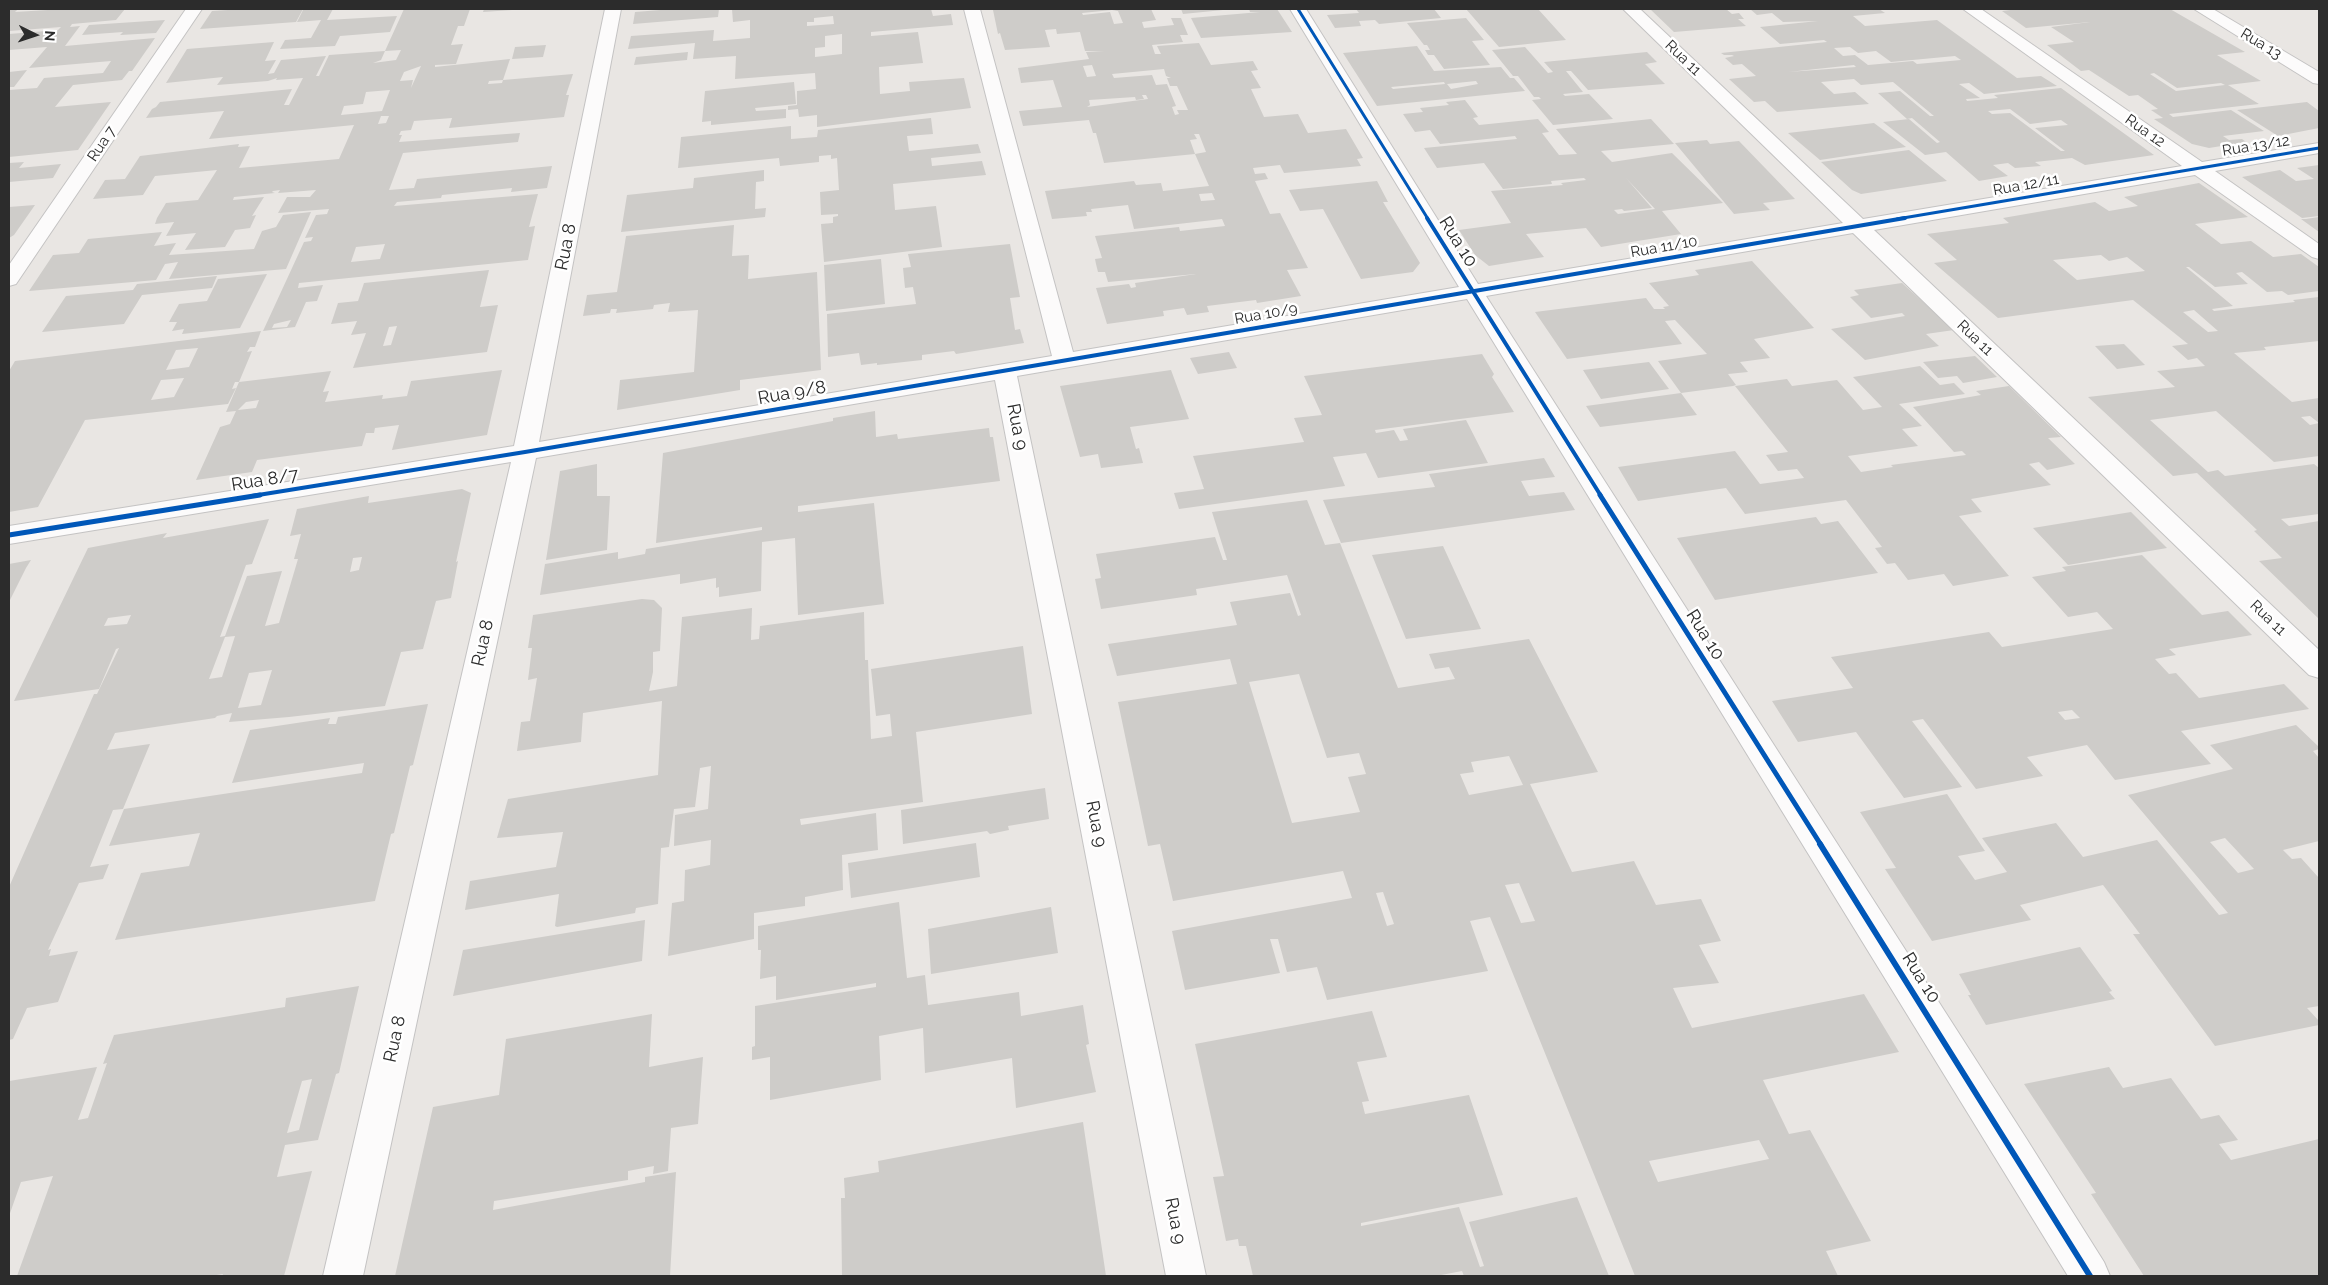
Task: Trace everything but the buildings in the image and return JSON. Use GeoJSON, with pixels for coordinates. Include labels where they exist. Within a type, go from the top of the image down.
{"type":"FeatureCollection","features":[{"type":"Feature","properties":{"kind":"street","name":"Rua 7"},"geometry":{"type":"LineString","coordinates":[[9,280],[194,9]]}},
{"type":"Feature","properties":{"kind":"street","name":"Rua 8"},"geometry":{"type":"LineString","coordinates":[[343,1276],[525,452],[613,9]]}},
{"type":"Feature","properties":{"kind":"street"},"geometry":{"type":"LineString","coordinates":[[972,9],[1064,361]]}},
{"type":"Feature","properties":{"kind":"street","name":"Rua 10"},"geometry":{"type":"LineString","coordinates":[[1298,9],[1473,292],[2003,1134],[2090,1276]]}},
{"type":"Feature","properties":{"kind":"street","name":"Rua 11"},"geometry":{"type":"LineString","coordinates":[[1631,9],[2319,667]]}},
{"type":"Feature","properties":{"kind":"street","name":"Rua 12"},"geometry":{"type":"LineString","coordinates":[[1971,9],[2319,253]]}},
{"type":"Feature","properties":{"kind":"street","name":"Rua 13"},"geometry":{"type":"LineString","coordinates":[[2202,9],[2319,79]]}},
{"type":"Feature","properties":{"kind":"street","name":"Rua 13/12"},"geometry":{"type":"LineString","coordinates":[[2198,168],[2319,148]]}},
{"type":"Feature","properties":{"kind":"street","name":"Rua 12/11"},"geometry":{"type":"LineString","coordinates":[[1859,226],[2198,168]]}},
{"type":"Feature","properties":{"kind":"street","name":"Rua 11/10"},"geometry":{"type":"LineString","coordinates":[[1473,292],[1859,226]]}},
{"type":"Feature","properties":{"kind":"street","name":"Rua 10/9"},"geometry":{"type":"LineString","coordinates":[[1064,361],[1473,292]]}},
{"type":"Feature","properties":{"kind":"street","name":"Rua 9/8"},"geometry":{"type":"LineString","coordinates":[[525,452],[1064,361]]}},
{"type":"Feature","properties":{"kind":"street","name":"Rua 9"},"geometry":{"type":"LineString","coordinates":[[1006,371],[1186,1276]]}},
{"type":"Feature","properties":{"kind":"street","name":"Rua 8/7"},"geometry":{"type":"LineString","coordinates":[[9,535],[525,452]]}},
{"type":"Feature","properties":{"kind":"cycle path"},"geometry":{"type":"LineString","coordinates":[[1298,9],[1473,292],[2090,1276]]}},
{"type":"Feature","properties":{"kind":"cycle path"},"geometry":{"type":"LineString","coordinates":[[9,535],[525,452],[2319,148]]}}]}
